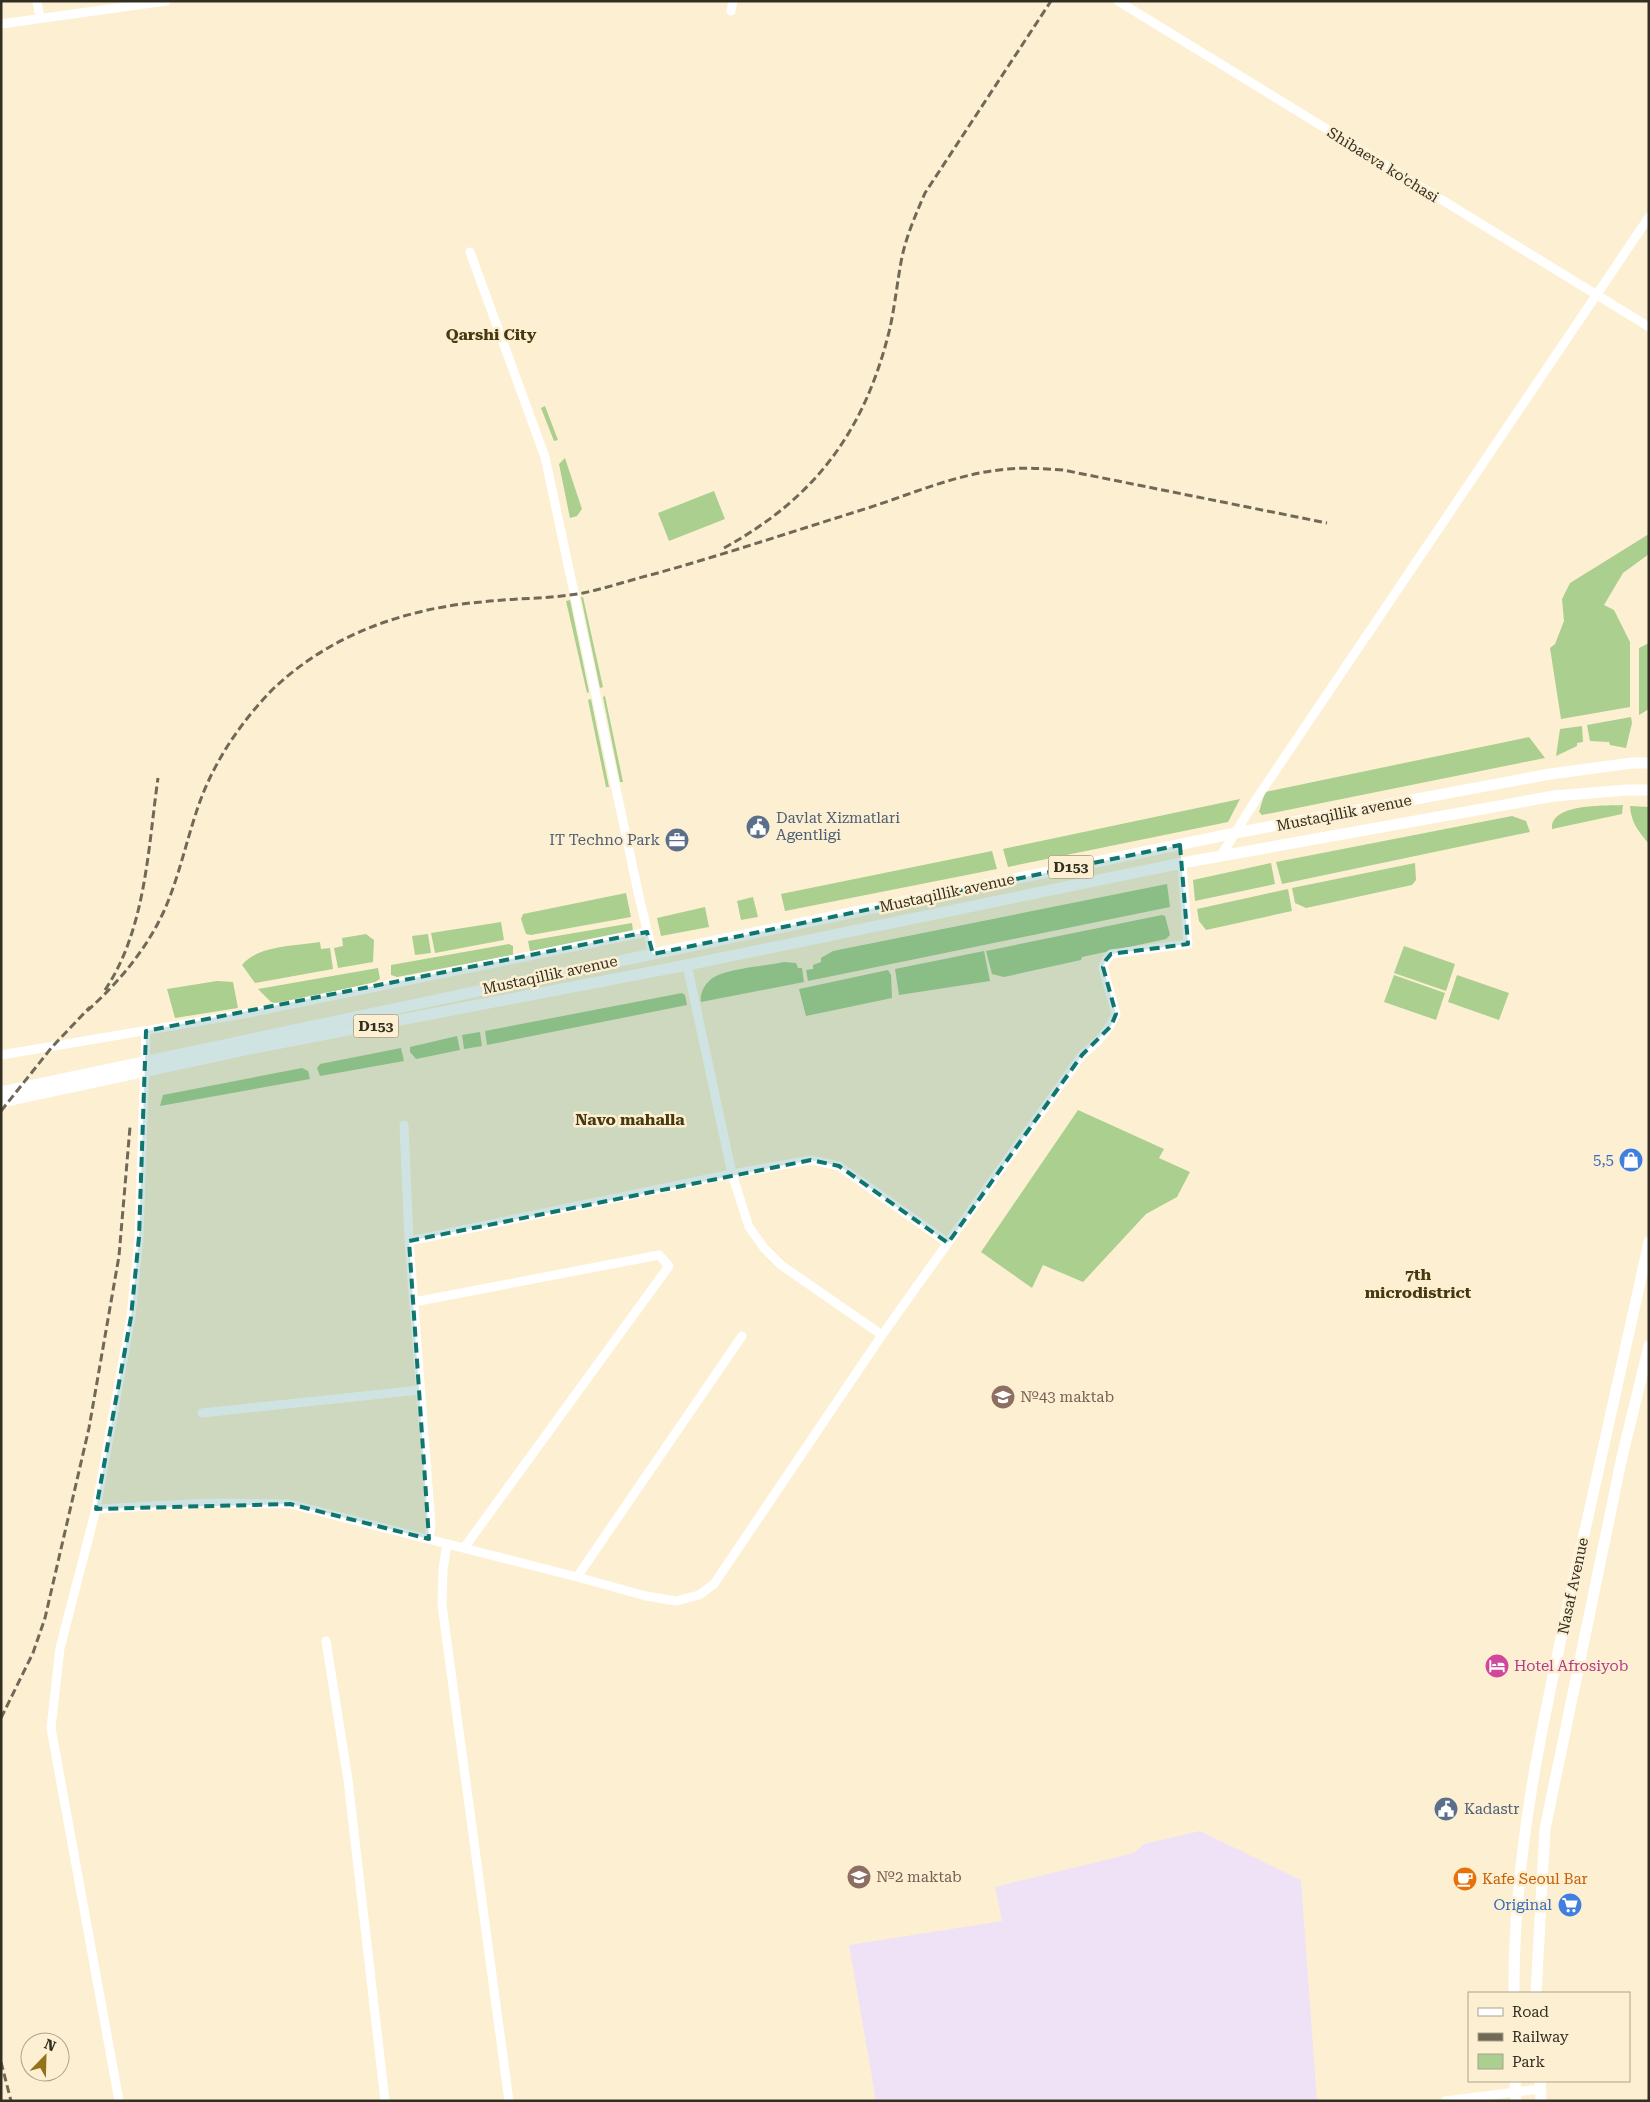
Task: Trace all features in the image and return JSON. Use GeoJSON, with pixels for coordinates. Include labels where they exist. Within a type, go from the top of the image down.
{"type":"FeatureCollection","features":[{"type":"Feature","properties":{"kind":"main road"},"geometry":{"type":"LineString","coordinates":[[1632,763],[1649,757]]}},
{"type":"Feature","properties":{"kind":"main road","name":"Mustaqillik avenue"},"geometry":{"type":"LineString","coordinates":[[248,1045],[516,983],[1235,833],[1550,774],[1632,763],[1649,763]]}},
{"type":"Feature","properties":{"kind":"main road","name":"Mustaqillik avenue"},"geometry":{"type":"LineString","coordinates":[[248,1045],[519,998],[1220,856],[1554,796],[1649,790]]}},
{"type":"Feature","properties":{"kind":"main road"},"geometry":{"type":"LineString","coordinates":[[1180,845],[1182,863]]}},
{"type":"Feature","properties":{"kind":"main road"},"geometry":{"type":"LineString","coordinates":[[516,983],[519,998]]}},
{"type":"Feature","properties":{"kind":"main road","name":"D153"},"geometry":{"type":"LineString","coordinates":[[1,1092],[248,1045]]}},
{"type":"Feature","properties":{"kind":"main road","name":"D153"},"geometry":{"type":"LineString","coordinates":[[1,1102],[248,1045]]}},
{"type":"Feature","properties":{"kind":"main road","name":"Nasaf Avenue"},"geometry":{"type":"LineString","coordinates":[[1514,1992],[1514,1962],[1523,1833],[1538,1746],[1649,1242]]}},
{"type":"Feature","properties":{"kind":"main road","name":"Nasaf Avenue"},"geometry":{"type":"LineString","coordinates":[[1536,1992],[1545,1829],[1622,1457],[1649,1346]]}},
{"type":"Feature","properties":{"kind":"street"},"geometry":{"type":"LineString","coordinates":[[37,1],[40,18]]}},
{"type":"Feature","properties":{"kind":"street"},"geometry":{"type":"LineString","coordinates":[[1,24],[166,1]]}},
{"type":"Feature","properties":{"kind":"street"},"geometry":{"type":"LineString","coordinates":[[731,11],[733,1]]}},
{"type":"Feature","properties":{"kind":"street","name":"Shibaeva ko'chasi"},"geometry":{"type":"LineString","coordinates":[[1118,1],[1649,327]]}},
{"type":"Feature","properties":{"kind":"street"},"geometry":{"type":"LineString","coordinates":[[1220,856],[1649,217]]}},
{"type":"Feature","properties":{"kind":"street"},"geometry":{"type":"LineString","coordinates":[[470,252],[545,457],[653,954]]}},
{"type":"Feature","properties":{"kind":"street"},"geometry":{"type":"LineString","coordinates":[[96,1509],[209,1503],[290,1504],[646,1596],[676,1601],[699,1595],[714,1584],[882,1335],[1082,1055],[1102,1038],[1111,1026],[1116,1014],[1103,967],[1106,960],[1112,954],[1188,944],[1182,863]]}},
{"type":"Feature","properties":{"kind":"street"},"geometry":{"type":"LineString","coordinates":[[1,1055],[146,1032],[647,932]]}},
{"type":"Feature","properties":{"kind":"street"},"geometry":{"type":"LineString","coordinates":[[687,965],[732,1174],[749,1227],[764,1248],[781,1265],[882,1335]]}},
{"type":"Feature","properties":{"kind":"street"},"geometry":{"type":"LineString","coordinates":[[119,2101],[51,1728],[60,1648],[96,1509],[132,1317],[139,1237],[146,1032]]}},
{"type":"Feature","properties":{"kind":"street"},"geometry":{"type":"LineString","coordinates":[[404,1125],[409,1242],[431,1525],[429,1539]]}},
{"type":"Feature","properties":{"kind":"street"},"geometry":{"type":"LineString","coordinates":[[409,1242],[732,1174],[811,1160],[839,1166],[948,1243]]}},
{"type":"Feature","properties":{"kind":"street"},"geometry":{"type":"LineString","coordinates":[[414,1302],[659,1255],[669,1266],[464,1548]]}},
{"type":"Feature","properties":{"kind":"street"},"geometry":{"type":"LineString","coordinates":[[577,1577],[742,1336]]}},
{"type":"Feature","properties":{"kind":"street"},"geometry":{"type":"LineString","coordinates":[[202,1413],[420,1390]]}},
{"type":"Feature","properties":{"kind":"street"},"geometry":{"type":"LineString","coordinates":[[447,1544],[443,1569],[442,1605],[509,2101]]}},
{"type":"Feature","properties":{"kind":"street"},"geometry":{"type":"LineString","coordinates":[[326,1641],[348,1780],[386,2101]]}},
{"type":"Feature","properties":{"kind":"street"},"geometry":{"type":"LineString","coordinates":[[1446,2101],[1515,2091],[1540,2090]]}},
{"type":"Feature","properties":{"kind":"highlighted area"},"geometry":{"type":"Polygon","coordinates":[[[1180,845],[1188,944],[1111,954],[1106,960],[1103,967],[1116,1014],[1111,1026],[1082,1055],[948,1243],[839,1166],[811,1160],[409,1241],[429,1539],[290,1504],[96,1509],[131,1317],[139,1237],[146,1031],[647,932],[653,954],[1180,845]]]}},
{"type":"Feature","properties":{"kind":"shaded area"},"geometry":{"type":"Polygon","coordinates":[[[1200,1831],[1301,1880],[1317,2101],[876,2101],[849,1945],[1002,1921],[995,1887],[1134,1853],[1144,1844],[1200,1831]]]}},
{"type":"Feature","properties":{"kind":"green space"},"geometry":{"type":"Polygon","coordinates":[[[545,406],[558,440],[554,441],[541,408],[545,406]]]}},
{"type":"Feature","properties":{"kind":"green space"},"geometry":{"type":"Polygon","coordinates":[[[565,458],[582,509],[577,516],[570,518],[559,464],[565,458]]]}},
{"type":"Feature","properties":{"kind":"green space"},"geometry":{"type":"Polygon","coordinates":[[[714,491],[725,519],[669,541],[658,513],[714,491]]]}},
{"type":"Feature","properties":{"kind":"green space"},"geometry":{"type":"Polygon","coordinates":[[[1649,534],[1649,554],[1623,573],[1604,605],[1614,610],[1630,642],[1630,707],[1561,719],[1550,648],[1555,644],[1564,621],[1562,599],[1570,583],[1649,534]]]}},
{"type":"Feature","properties":{"kind":"green space"},"geometry":{"type":"Polygon","coordinates":[[[581,597],[583,597],[603,687],[600,688],[581,597]]]}},
{"type":"Feature","properties":{"kind":"green space"},"geometry":{"type":"Polygon","coordinates":[[[570,600],[589,692],[587,693],[566,601],[570,600]]]}},
{"type":"Feature","properties":{"kind":"green space"},"geometry":{"type":"Polygon","coordinates":[[[1649,643],[1649,709],[1639,715],[1639,648],[1649,643]]]}},
{"type":"Feature","properties":{"kind":"green space"},"geometry":{"type":"Polygon","coordinates":[[[605,696],[623,782],[620,782],[603,697],[605,696]]]}},
{"type":"Feature","properties":{"kind":"green space"},"geometry":{"type":"Polygon","coordinates":[[[591,699],[609,787],[606,787],[588,700],[591,699]]]}},
{"type":"Feature","properties":{"kind":"green space"},"geometry":{"type":"Polygon","coordinates":[[[1631,717],[1632,723],[1626,748],[1610,745],[1609,742],[1590,741],[1587,725],[1631,717]]]}},
{"type":"Feature","properties":{"kind":"green space"},"geometry":{"type":"Polygon","coordinates":[[[1582,726],[1583,742],[1577,743],[1577,746],[1556,756],[1560,729],[1582,726]]]}},
{"type":"Feature","properties":{"kind":"green space"},"geometry":{"type":"Polygon","coordinates":[[[1529,737],[1545,758],[1262,815],[1259,812],[1265,792],[1529,737]]]}},
{"type":"Feature","properties":{"kind":"green space"},"geometry":{"type":"Polygon","coordinates":[[[1240,799],[1228,822],[1008,867],[1003,849],[1240,799]]]}},
{"type":"Feature","properties":{"kind":"green space"},"geometry":{"type":"Polygon","coordinates":[[[1623,805],[1622,814],[1552,829],[1554,821],[1560,814],[1569,810],[1592,806],[1623,805]]]}},
{"type":"Feature","properties":{"kind":"green space"},"geometry":{"type":"Polygon","coordinates":[[[1630,806],[1649,807],[1649,844],[1636,826],[1630,806]]]}},
{"type":"Feature","properties":{"kind":"green space"},"geometry":{"type":"Polygon","coordinates":[[[1512,816],[1526,821],[1530,832],[1282,884],[1276,862],[1512,816]]]}},
{"type":"Feature","properties":{"kind":"green space"},"geometry":{"type":"Polygon","coordinates":[[[992,851],[997,869],[785,911],[781,894],[992,851]]]}},
{"type":"Feature","properties":{"kind":"green space"},"geometry":{"type":"Polygon","coordinates":[[[1271,863],[1275,884],[1195,901],[1193,880],[1271,863]]]}},
{"type":"Feature","properties":{"kind":"green space"},"geometry":{"type":"Polygon","coordinates":[[[1415,863],[1416,880],[1412,885],[1306,908],[1295,903],[1292,888],[1415,863]]]}},
{"type":"Feature","properties":{"kind":"green space"},"geometry":{"type":"Polygon","coordinates":[[[1167,884],[1170,907],[808,981],[806,970],[813,969],[813,965],[821,962],[821,958],[833,951],[1167,884]]]}},
{"type":"Feature","properties":{"kind":"green space"},"geometry":{"type":"Polygon","coordinates":[[[1288,889],[1292,911],[1206,930],[1199,921],[1197,909],[1288,889]]]}},
{"type":"Feature","properties":{"kind":"green space"},"geometry":{"type":"Polygon","coordinates":[[[626,893],[631,917],[531,935],[526,934],[521,919],[523,914],[626,893]]]}},
{"type":"Feature","properties":{"kind":"green space"},"geometry":{"type":"Polygon","coordinates":[[[753,897],[758,917],[741,920],[737,901],[753,897]]]}},
{"type":"Feature","properties":{"kind":"green space"},"geometry":{"type":"Polygon","coordinates":[[[705,907],[709,927],[661,936],[657,918],[705,907]]]}},
{"type":"Feature","properties":{"kind":"green space"},"geometry":{"type":"Polygon","coordinates":[[[1162,915],[1165,916],[1170,935],[1166,939],[1082,957],[1081,960],[1004,977],[992,974],[986,951],[1162,915]]]}},
{"type":"Feature","properties":{"kind":"green space"},"geometry":{"type":"Polygon","coordinates":[[[501,922],[504,940],[435,953],[431,933],[501,922]]]}},
{"type":"Feature","properties":{"kind":"green space"},"geometry":{"type":"Polygon","coordinates":[[[632,923],[633,931],[530,951],[528,941],[632,923]]]}},
{"type":"Feature","properties":{"kind":"green space"},"geometry":{"type":"Polygon","coordinates":[[[366,934],[374,940],[373,962],[338,968],[334,948],[343,946],[342,938],[366,934]]]}},
{"type":"Feature","properties":{"kind":"green space"},"geometry":{"type":"Polygon","coordinates":[[[428,934],[431,953],[415,955],[412,936],[428,934]]]}},
{"type":"Feature","properties":{"kind":"green space"},"geometry":{"type":"Polygon","coordinates":[[[320,942],[321,949],[330,948],[333,969],[255,983],[242,965],[249,958],[267,950],[320,942]]]}},
{"type":"Feature","properties":{"kind":"green space"},"geometry":{"type":"Polygon","coordinates":[[[509,944],[513,946],[513,955],[397,977],[391,975],[391,965],[509,944]]]}},
{"type":"Feature","properties":{"kind":"green space"},"geometry":{"type":"Polygon","coordinates":[[[1404,946],[1455,964],[1446,991],[1394,973],[1404,946]]]}},
{"type":"Feature","properties":{"kind":"green space"},"geometry":{"type":"Polygon","coordinates":[[[984,951],[990,981],[899,995],[895,969],[984,951]]]}},
{"type":"Feature","properties":{"kind":"green space"},"geometry":{"type":"Polygon","coordinates":[[[784,962],[796,963],[798,968],[802,968],[804,982],[701,1002],[701,994],[705,986],[718,975],[784,962]]]}},
{"type":"Feature","properties":{"kind":"green space"},"geometry":{"type":"Polygon","coordinates":[[[378,968],[380,979],[375,982],[280,1004],[271,1002],[258,989],[378,968]]]}},
{"type":"Feature","properties":{"kind":"green space"},"geometry":{"type":"Polygon","coordinates":[[[888,970],[891,975],[892,998],[806,1016],[799,989],[888,970]]]}},
{"type":"Feature","properties":{"kind":"green space"},"geometry":{"type":"Polygon","coordinates":[[[1394,975],[1445,993],[1436,1020],[1384,1002],[1394,975]]]}},
{"type":"Feature","properties":{"kind":"green space"},"geometry":{"type":"Polygon","coordinates":[[[1457,975],[1509,993],[1499,1020],[1448,1002],[1457,975]]]}},
{"type":"Feature","properties":{"kind":"green space"},"geometry":{"type":"Polygon","coordinates":[[[217,981],[233,982],[238,1008],[175,1018],[167,989],[217,981]]]}},
{"type":"Feature","properties":{"kind":"green space"},"geometry":{"type":"Polygon","coordinates":[[[682,993],[685,995],[687,1005],[487,1045],[485,1031],[682,993]]]}},
{"type":"Feature","properties":{"kind":"green space"},"geometry":{"type":"Polygon","coordinates":[[[480,1032],[482,1046],[464,1049],[462,1035],[480,1032]]]}},
{"type":"Feature","properties":{"kind":"green space"},"geometry":{"type":"Polygon","coordinates":[[[457,1036],[460,1050],[416,1059],[410,1052],[410,1047],[457,1036]]]}},
{"type":"Feature","properties":{"kind":"green space"},"geometry":{"type":"Polygon","coordinates":[[[401,1048],[404,1061],[320,1076],[317,1068],[320,1064],[401,1048]]]}},
{"type":"Feature","properties":{"kind":"green space"},"geometry":{"type":"Polygon","coordinates":[[[302,1068],[308,1071],[310,1079],[160,1106],[163,1095],[302,1068]]]}},
{"type":"Feature","properties":{"kind":"green space"},"geometry":{"type":"Polygon","coordinates":[[[1078,1110],[1164,1149],[1159,1158],[1190,1172],[1177,1197],[1146,1214],[1083,1282],[1043,1265],[1032,1288],[981,1252],[1078,1110]]]}},
{"type":"Feature","properties":{"kind":"railway"},"geometry":{"type":"LineString","coordinates":[[724,548],[785,507],[810,484],[831,459],[850,431],[865,401],[878,368],[891,323],[904,249],[925,193],[1051,1]]}},
{"type":"Feature","properties":{"kind":"railway"},"geometry":{"type":"LineString","coordinates":[[87,1011],[131,965],[157,925],[174,885],[204,791],[211,775],[238,730],[272,690],[295,670],[333,645],[374,626],[413,613],[454,605],[558,596],[592,591],[735,550],[954,479],[1008,469],[1063,470],[1327,523]]}},
{"type":"Feature","properties":{"kind":"railway"},"geometry":{"type":"LineString","coordinates":[[105,990],[119,966],[137,915],[148,860],[158,778]]}},
{"type":"Feature","properties":{"kind":"railway"},"geometry":{"type":"LineString","coordinates":[[1,1111],[52,1047],[90,1007]]}},
{"type":"Feature","properties":{"kind":"railway"},"geometry":{"type":"LineString","coordinates":[[1,1718],[33,1653],[45,1618],[89,1428],[119,1256],[130,1127]]}},
{"type":"Feature","properties":{"kind":"railway"},"geometry":{"type":"LineString","coordinates":[[1,2062],[11,2101]]}},
{"type":"Feature","properties":{"kind":"place","name":"Davlat Xizmatlari Agentligi"},"geometry":{"type":"Point","coordinates":[758,827]}},
{"type":"Feature","properties":{"kind":"place","name":"IT Techno Park"},"geometry":{"type":"Point","coordinates":[677,840]}},
{"type":"Feature","properties":{"kind":"place","name":"5,5"},"geometry":{"type":"Point","coordinates":[1631,1160]}},
{"type":"Feature","properties":{"kind":"place","name":"№43 maktab"},"geometry":{"type":"Point","coordinates":[1003,1397]}},
{"type":"Feature","properties":{"kind":"place","name":"Hotel Afrosiyob"},"geometry":{"type":"Point","coordinates":[1497,1666]}},
{"type":"Feature","properties":{"kind":"place","name":"Kadastr"},"geometry":{"type":"Point","coordinates":[1446,1809]}},
{"type":"Feature","properties":{"kind":"place","name":"№2 maktab"},"geometry":{"type":"Point","coordinates":[859,1877]}},
{"type":"Feature","properties":{"kind":"place","name":"Kafe Seoul Bar"},"geometry":{"type":"Point","coordinates":[1465,1879]}},
{"type":"Feature","properties":{"kind":"place","name":"Original"},"geometry":{"type":"Point","coordinates":[1570,1905]}},
{"type":"Feature","properties":{"kind":"district","name":"Qarshi City"},"geometry":{"type":"Point","coordinates":[491,334]}},
{"type":"Feature","properties":{"kind":"district","name":"Navo mahalla"},"geometry":{"type":"Point","coordinates":[630,1119]}},
{"type":"Feature","properties":{"kind":"district","name":"7th microdistrict"},"geometry":{"type":"Point","coordinates":[1418,1283]}}]}
